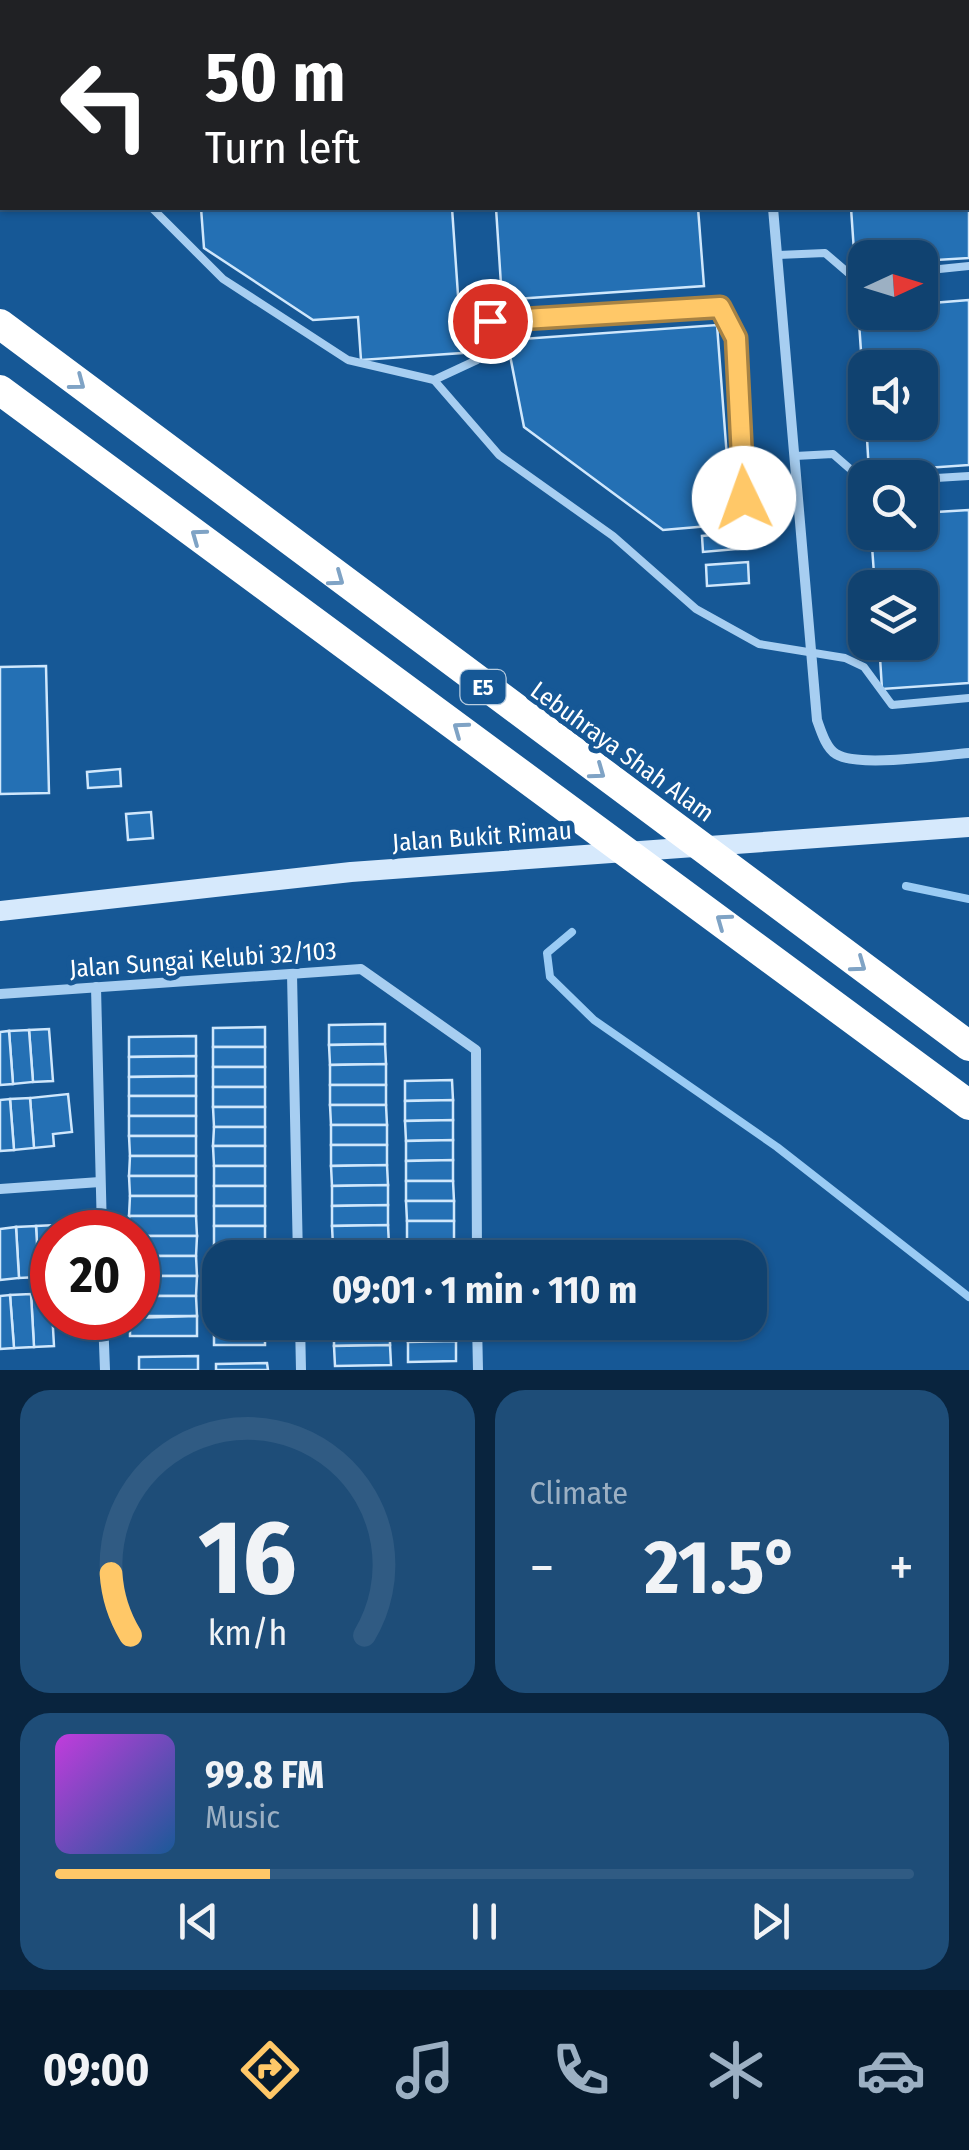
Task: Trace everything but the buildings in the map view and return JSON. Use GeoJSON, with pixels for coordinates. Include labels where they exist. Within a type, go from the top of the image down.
{"type":"FeatureCollection","features":[{"type":"Feature","properties":{"kind":"highway","name":"Lebuhraya Shah Alam"},"geometry":{"type":"LineString","coordinates":[[0,324],[969,1046]]}},
{"type":"Feature","properties":{"kind":"highway","name":"E5"},"geometry":{"type":"LineString","coordinates":[[0,390],[969,1105]]}},
{"type":"Feature","properties":{"kind":"street"},"geometry":{"type":"LineString","coordinates":[[773,210],[817,720],[836,754],[858,760],[969,753]]}},
{"type":"Feature","properties":{"kind":"street","name":"Jalan Bukit Rimau"},"geometry":{"type":"LineString","coordinates":[[0,912],[351,872],[969,827]]}},
{"type":"Feature","properties":{"kind":"street","name":"Jalan Sungai Kelubi 32/103"},"geometry":{"type":"LineString","coordinates":[[0,994],[360,969],[476,1050],[477,1240]]}},
{"type":"Feature","properties":{"kind":"street"},"geometry":{"type":"LineString","coordinates":[[292,974],[298,1240]]}},
{"type":"Feature","properties":{"kind":"street"},"geometry":{"type":"LineString","coordinates":[[96,987],[101,1210]]}},
{"type":"Feature","properties":{"kind":"street"},"geometry":{"type":"LineString","coordinates":[[0,1189],[100,1182]]}},
{"type":"Feature","properties":{"kind":"street"},"geometry":{"type":"LineString","coordinates":[[104,1340],[104,1370]]}},
{"type":"Feature","properties":{"kind":"street"},"geometry":{"type":"LineString","coordinates":[[300,1340],[301,1370]]}},
{"type":"Feature","properties":{"kind":"street"},"geometry":{"type":"LineString","coordinates":[[478,1340],[478,1370]]}},
{"type":"Feature","properties":{"kind":"lane"},"geometry":{"type":"LineString","coordinates":[[154,210],[223,278],[348,360],[434,380],[499,455],[613,536],[696,610],[759,644],[846,658],[864,666],[892,704],[969,698]]}},
{"type":"Feature","properties":{"kind":"lane"},"geometry":{"type":"LineString","coordinates":[[778,254],[824,252],[848,273]]}},
{"type":"Feature","properties":{"kind":"lane"},"geometry":{"type":"LineString","coordinates":[[938,269],[969,266]]}},
{"type":"Feature","properties":{"kind":"lane"},"geometry":{"type":"LineString","coordinates":[[434,380],[477,360],[490,321],[720,307],[736,338],[744,498]]}},
{"type":"Feature","properties":{"kind":"lane"},"geometry":{"type":"LineString","coordinates":[[795,456],[833,454],[848,467]]}},
{"type":"Feature","properties":{"kind":"lane"},"geometry":{"type":"LineString","coordinates":[[938,478],[969,476]]}},
{"type":"Feature","properties":{"kind":"waterway"},"geometry":{"type":"LineString","coordinates":[[906,886],[969,899]]}},
{"type":"Feature","properties":{"kind":"waterway"},"geometry":{"type":"LineString","coordinates":[[572,932],[547,953],[550,977],[594,1020],[777,1147],[969,1297]]}},
{"type":"Feature","properties":{"kind":"route"},"geometry":{"type":"LineString","coordinates":[[490,321],[720,307],[736,338],[744,498]]}}]}
